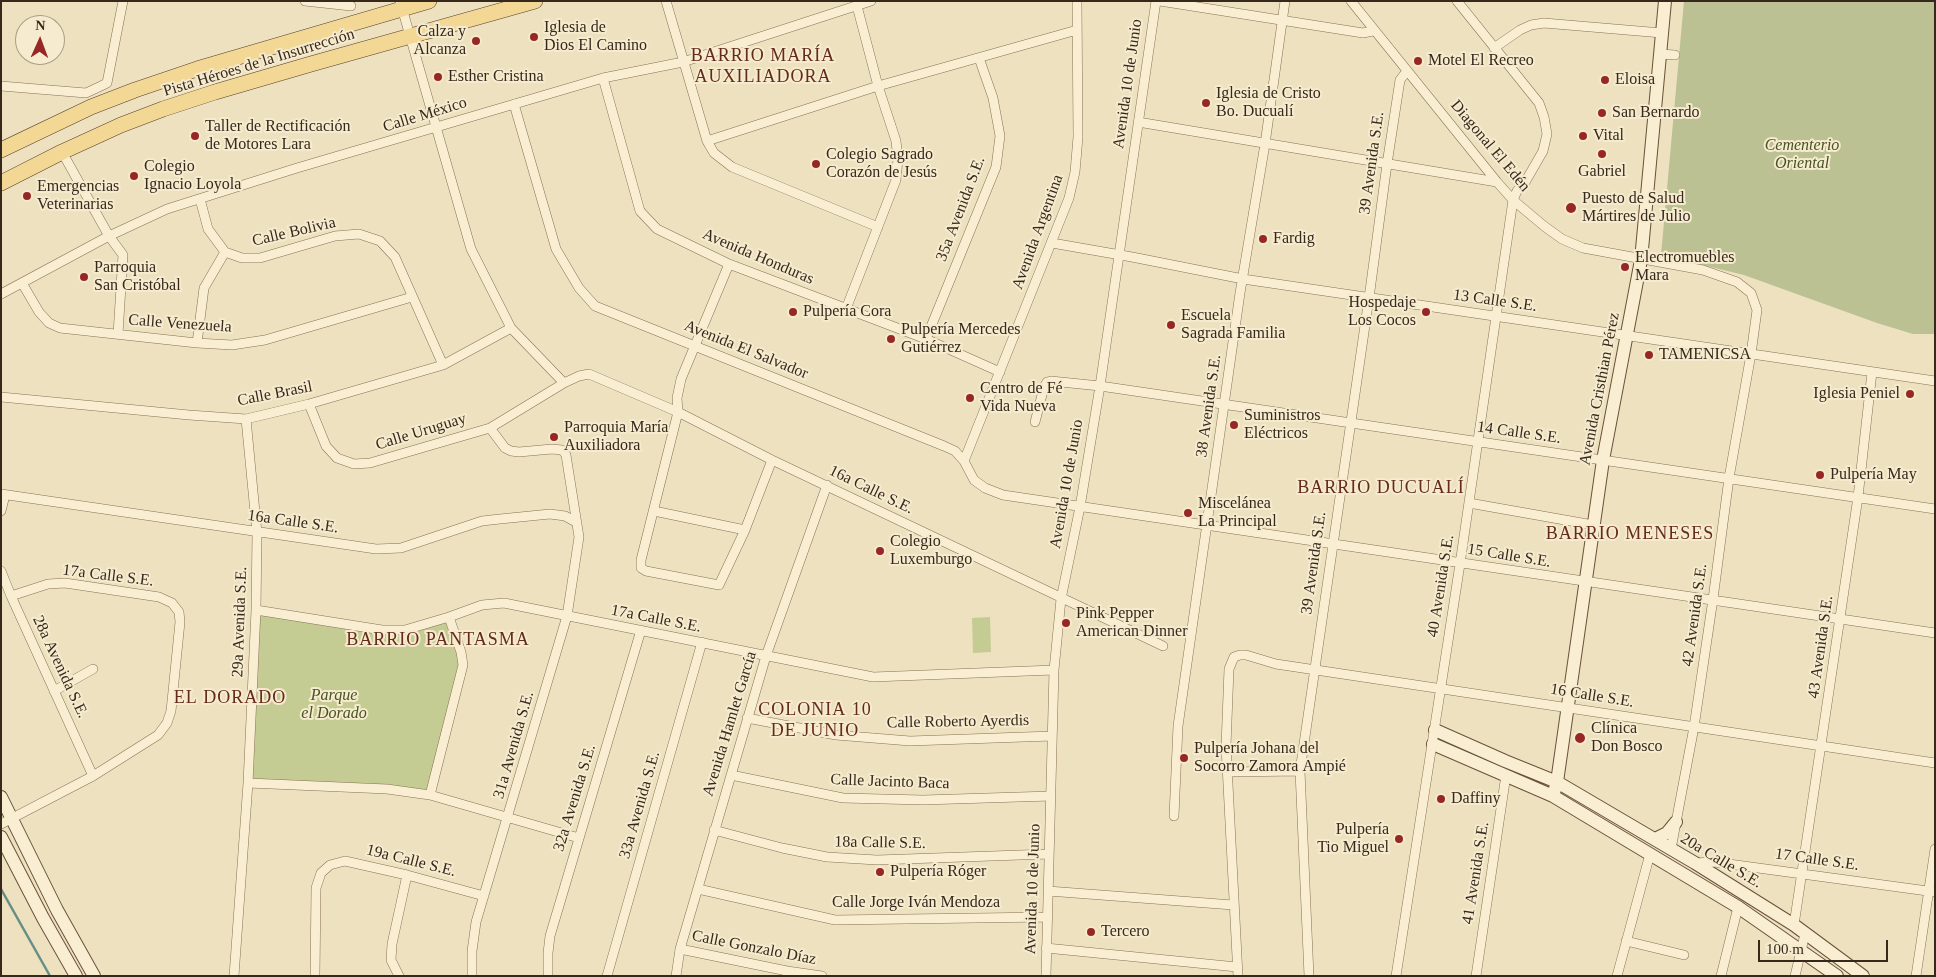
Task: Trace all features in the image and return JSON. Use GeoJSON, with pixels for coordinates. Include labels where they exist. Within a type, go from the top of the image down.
{"type":"FeatureCollection","features":[{"type":"Feature","properties":{"kind":"main road","name":"Pista Héroes de la Insurrección"},"geometry":{"type":"LineString","coordinates":[[1,150],[91,107],[135,90],[401,5],[429,1]]}},
{"type":"Feature","properties":{"kind":"main road","name":"Pista Héroes de la Insurrección"},"geometry":{"type":"LineString","coordinates":[[1,183],[121,125],[207,95],[536,1]]}},
{"type":"Feature","properties":{"kind":"street"},"geometry":{"type":"LineString","coordinates":[[1,86],[86,93],[107,83],[122,1]]}},
{"type":"Feature","properties":{"kind":"street"},"geometry":{"type":"LineString","coordinates":[[305,1],[351,6]]}},
{"type":"Feature","properties":{"kind":"street"},"geometry":{"type":"LineString","coordinates":[[666,1],[707,141],[714,152],[732,167],[878,227]]}},
{"type":"Feature","properties":{"kind":"street","name":"Calle México"},"geometry":{"type":"LineString","coordinates":[[1,294],[109,236],[167,209],[297,168],[603,78],[683,62],[871,1]]}},
{"type":"Feature","properties":{"kind":"street","name":"Avenida Argentina"},"geometry":{"type":"LineString","coordinates":[[964,460],[1070,198],[1075,172],[1078,137],[1078,1]]}},
{"type":"Feature","properties":{"kind":"street","name":"Avenida 10 de Junio"},"geometry":{"type":"LineString","coordinates":[[1046,976],[1054,670],[1061,599],[1080,507],[1100,386],[1156,1]]}},
{"type":"Feature","properties":{"kind":"street"},"geometry":{"type":"LineString","coordinates":[[1160,1],[1364,33],[1373,31]]}},
{"type":"Feature","properties":{"kind":"street","name":"38 Avenida S.E."},"geometry":{"type":"LineString","coordinates":[[1174,816],[1178,726],[1224,404],[1265,144],[1285,1]]}},
{"type":"Feature","properties":{"kind":"street","name":"Diagonal El Edén"},"geometry":{"type":"LineString","coordinates":[[1351,1],[1373,31],[1407,70],[1497,182],[1513,200],[1562,239],[1583,248],[1703,270],[1737,282],[1751,293],[1757,310],[1751,354]]}},
{"type":"Feature","properties":{"kind":"street"},"geometry":{"type":"LineString","coordinates":[[1457,1],[1539,103],[1544,116],[1547,134],[1543,151],[1513,200]]}},
{"type":"Feature","properties":{"kind":"street","name":"Avenida Cristhian Pérez"},"geometry":{"type":"LineString","coordinates":[[1557,782],[1566,707],[1603,460],[1641,260],[1665,1]]}},
{"type":"Feature","properties":{"kind":"street"},"geometry":{"type":"LineString","coordinates":[[401,5],[471,249],[511,328],[564,383]]}},
{"type":"Feature","properties":{"kind":"street"},"geometry":{"type":"LineString","coordinates":[[846,309],[896,180],[898,159],[896,141],[878,86],[857,6]]}},
{"type":"Feature","properties":{"kind":"street"},"geometry":{"type":"LineString","coordinates":[[1494,48],[1520,30],[1531,25],[1544,23],[1662,33]]}},
{"type":"Feature","properties":{"kind":"street"},"geometry":{"type":"LineString","coordinates":[[707,141],[878,86],[1077,30]]}},
{"type":"Feature","properties":{"kind":"street"},"geometry":{"type":"LineString","coordinates":[[1660,54],[1675,55]]}},
{"type":"Feature","properties":{"kind":"street","name":"35a Avenida S.E."},"geometry":{"type":"LineString","coordinates":[[926,339],[996,167],[1000,136],[993,98],[979,58]]}},
{"type":"Feature","properties":{"kind":"street","name":"39 Avenida S.E."},"geometry":{"type":"LineString","coordinates":[[1309,976],[1300,771],[1369,298],[1386,164],[1400,80],[1407,70]]}},
{"type":"Feature","properties":{"kind":"street","name":"Avenida Honduras"},"geometry":{"type":"LineString","coordinates":[[603,78],[640,211],[657,230],[729,264],[926,339],[1000,372]]}},
{"type":"Feature","properties":{"kind":"street","name":"Avenida El Salvador"},"geometry":{"type":"LineString","coordinates":[[514,104],[556,249],[579,288],[596,306],[955,451],[964,460],[974,480],[985,488],[1003,496],[1080,507]]}},
{"type":"Feature","properties":{"kind":"street"},"geometry":{"type":"LineString","coordinates":[[1138,122],[1497,182]]}},
{"type":"Feature","properties":{"kind":"street"},"geometry":{"type":"LineString","coordinates":[[62,152],[109,236],[123,255],[118,334]]}},
{"type":"Feature","properties":{"kind":"street"},"geometry":{"type":"LineString","coordinates":[[197,343],[204,288],[225,252],[208,229],[200,199]]}},
{"type":"Feature","properties":{"kind":"street","name":"40 Avenida S.E."},"geometry":{"type":"LineString","coordinates":[[1396,976],[1433,744],[1513,200]]}},
{"type":"Feature","properties":{"kind":"street","name":"Calle Bolivia"},"geometry":{"type":"LineString","coordinates":[[225,252],[242,258],[260,258],[335,236],[359,234],[380,241],[395,257],[443,365]]}},
{"type":"Feature","properties":{"kind":"street","name":"13 Calle S.E."},"geometry":{"type":"LineString","coordinates":[[1052,243],[1119,254],[1243,279],[1935,381]]}},
{"type":"Feature","properties":{"kind":"street"},"geometry":{"type":"LineString","coordinates":[[729,264],[681,379],[677,398],[678,412],[641,560],[641,568],[646,571],[718,585],[722,581],[745,530],[772,460]]}},
{"type":"Feature","properties":{"kind":"street","name":"Calle Venezuela"},"geometry":{"type":"LineString","coordinates":[[22,283],[38,312],[49,323],[60,328],[232,345],[265,340],[412,297]]}},
{"type":"Feature","properties":{"kind":"street","name":"Calle Brasil"},"geometry":{"type":"LineString","coordinates":[[1,397],[189,416],[246,419],[309,404],[443,365],[511,328]]}},
{"type":"Feature","properties":{"kind":"street","name":"42 Avenida S.E."},"geometry":{"type":"LineString","coordinates":[[1671,849],[1694,727],[1713,599],[1728,478],[1751,354]]}},
{"type":"Feature","properties":{"kind":"street","name":"43 Avenida S.E."},"geometry":{"type":"LineString","coordinates":[[1794,925],[1858,497],[1872,372]]}},
{"type":"Feature","properties":{"kind":"street","name":"16a Calle S.E."},"geometry":{"type":"LineString","coordinates":[[564,383],[579,376],[589,374],[678,412],[772,460],[1162,646]]}},
{"type":"Feature","properties":{"kind":"street","name":"14 Calle S.E."},"geometry":{"type":"LineString","coordinates":[[1035,422],[1047,382],[1051,381],[1100,386],[1935,508]]}},
{"type":"Feature","properties":{"kind":"street","name":"Calle Uruguay"},"geometry":{"type":"LineString","coordinates":[[309,404],[326,446],[336,458],[354,464],[370,463],[490,428],[564,383]]}},
{"type":"Feature","properties":{"kind":"street","name":"29a Avenida S.E."},"geometry":{"type":"LineString","coordinates":[[234,976],[248,783],[256,610],[256,533],[246,419]]}},
{"type":"Feature","properties":{"kind":"street","name":"31a Avenida S.E."},"geometry":{"type":"LineString","coordinates":[[472,976],[472,951],[476,922],[568,616],[579,537],[566,455],[562,450],[510,452],[490,428]]}},
{"type":"Feature","properties":{"kind":"street","name":"Avenida Hamlet García"},"geometry":{"type":"LineString","coordinates":[[676,976],[680,949],[746,718],[826,485]]}},
{"type":"Feature","properties":{"kind":"street"},"geometry":{"type":"LineString","coordinates":[[1,512],[3,495]]}},
{"type":"Feature","properties":{"kind":"street","name":"16a Calle S.E."},"geometry":{"type":"LineString","coordinates":[[3,495],[376,549],[401,548],[491,520],[550,514],[565,516],[576,522]]}},
{"type":"Feature","properties":{"kind":"street"},"geometry":{"type":"LineString","coordinates":[[1469,504],[1593,525]]}},
{"type":"Feature","properties":{"kind":"street","name":"15 Calle S.E."},"geometry":{"type":"LineString","coordinates":[[1080,507],[1208,524],[1332,545],[1713,599],[1935,633]]}},
{"type":"Feature","properties":{"kind":"street"},"geometry":{"type":"LineString","coordinates":[[654,511],[745,530]]}},
{"type":"Feature","properties":{"kind":"street","name":"28a Avenida S.E."},"geometry":{"type":"LineString","coordinates":[[1,571],[93,776]]}},
{"type":"Feature","properties":{"kind":"street","name":"17a Calle S.E."},"geometry":{"type":"LineString","coordinates":[[11,596],[48,584],[65,583],[159,597],[172,603],[179,612],[180,622],[171,711],[167,723],[158,736],[93,776]]}},
{"type":"Feature","properties":{"kind":"street","name":"17a Calle S.E."},"geometry":{"type":"LineString","coordinates":[[256,610],[382,630],[404,630],[482,605],[504,604],[873,677],[1054,670]]}},
{"type":"Feature","properties":{"kind":"street"},"geometry":{"type":"LineString","coordinates":[[430,795],[463,665],[462,652],[449,617]]}},
{"type":"Feature","properties":{"kind":"street","name":"32a Avenida S.E."},"geometry":{"type":"LineString","coordinates":[[548,976],[550,936],[641,630]]}},
{"type":"Feature","properties":{"kind":"street","name":"33a Avenida S.E."},"geometry":{"type":"LineString","coordinates":[[607,976],[702,642]]}},
{"type":"Feature","properties":{"kind":"street","name":"16 Calle S.E."},"geometry":{"type":"LineString","coordinates":[[1227,772],[1226,746],[1229,670],[1234,657],[1246,655],[1276,664],[1935,763]]}},
{"type":"Feature","properties":{"kind":"street"},"geometry":{"type":"LineString","coordinates":[[54,691],[93,668]]}},
{"type":"Feature","properties":{"kind":"street","name":"Calle Roberto Ayerdis"},"geometry":{"type":"LineString","coordinates":[[746,718],[836,735],[910,741],[1052,736]]}},
{"type":"Feature","properties":{"kind":"street","name":"20a Calle S.E."},"geometry":{"type":"LineString","coordinates":[[1434,730],[1557,782],[1695,863],[1794,925],[1863,976]]}},
{"type":"Feature","properties":{"kind":"street","name":"20a Calle S.E."},"geometry":{"type":"LineString","coordinates":[[1433,744],[1553,796],[1738,907],[1837,976]]}},
{"type":"Feature","properties":{"kind":"street"},"geometry":{"type":"LineString","coordinates":[[1532,772],[1549,766],[1561,753]]}},
{"type":"Feature","properties":{"kind":"street"},"geometry":{"type":"LineString","coordinates":[[1046,948],[1237,971],[1227,772],[1300,771]]}},
{"type":"Feature","properties":{"kind":"street","name":"Calle Jacinto Baca"},"geometry":{"type":"LineString","coordinates":[[731,775],[843,798],[923,800],[1050,796]]}},
{"type":"Feature","properties":{"kind":"street"},"geometry":{"type":"LineString","coordinates":[[6,821],[93,776]]}},
{"type":"Feature","properties":{"kind":"street","name":"41 Avenida S.E."},"geometry":{"type":"LineString","coordinates":[[1476,976],[1506,776]]}},
{"type":"Feature","properties":{"kind":"street"},"geometry":{"type":"LineString","coordinates":[[1553,796],[1557,782]]}},
{"type":"Feature","properties":{"kind":"street"},"geometry":{"type":"LineString","coordinates":[[248,783],[387,789],[430,795],[579,838]]}},
{"type":"Feature","properties":{"kind":"street"},"geometry":{"type":"LineString","coordinates":[[1,797],[6,821],[94,976]]}},
{"type":"Feature","properties":{"kind":"street"},"geometry":{"type":"LineString","coordinates":[[1655,839],[1667,833],[1676,822]]}},
{"type":"Feature","properties":{"kind":"street","name":"18a Calle S.E."},"geometry":{"type":"LineString","coordinates":[[714,830],[782,848],[827,857],[876,860],[1049,854]]}},
{"type":"Feature","properties":{"kind":"street"},"geometry":{"type":"LineString","coordinates":[[1,838],[76,976]]}},
{"type":"Feature","properties":{"kind":"street"},"geometry":{"type":"LineString","coordinates":[[1916,976],[1932,891],[1935,849]]}},
{"type":"Feature","properties":{"kind":"street"},"geometry":{"type":"LineString","coordinates":[[1617,976],[1650,854]]}},
{"type":"Feature","properties":{"kind":"street","name":"19a Calle S.E."},"geometry":{"type":"LineString","coordinates":[[315,976],[316,888],[321,873],[330,865],[345,861],[407,875],[484,896]]}},
{"type":"Feature","properties":{"kind":"street","name":"17 Calle S.E."},"geometry":{"type":"LineString","coordinates":[[1695,863],[1714,862],[1932,891]]}},
{"type":"Feature","properties":{"kind":"street"},"geometry":{"type":"LineString","coordinates":[[399,976],[391,960],[392,944],[407,875]]}},
{"type":"Feature","properties":{"kind":"street","name":"Calle Jorge Iván Mendoza"},"geometry":{"type":"LineString","coordinates":[[698,889],[835,920],[1047,917]]}},
{"type":"Feature","properties":{"kind":"street"},"geometry":{"type":"LineString","coordinates":[[1048,891],[1233,905]]}},
{"type":"Feature","properties":{"kind":"street"},"geometry":{"type":"LineString","coordinates":[[1721,976],[1738,907]]}},
{"type":"Feature","properties":{"kind":"street"},"geometry":{"type":"LineString","coordinates":[[43,918],[57,910]]}},
{"type":"Feature","properties":{"kind":"street"},"geometry":{"type":"LineString","coordinates":[[1795,976],[1805,934]]}},
{"type":"Feature","properties":{"kind":"street"},"geometry":{"type":"LineString","coordinates":[[1626,941],[1684,955]]}},
{"type":"Feature","properties":{"kind":"street","name":"Calle Gonzalo Díaz"},"geometry":{"type":"LineString","coordinates":[[680,949],[787,971],[822,976]]}},
{"type":"Feature","properties":{"kind":"green space","name":"Cementerio Oriental"},"geometry":{"type":"Polygon","coordinates":[[[1684,1],[1935,1],[1935,334],[1913,334],[1744,275],[1661,255],[1684,1]]]}},
{"type":"Feature","properties":{"kind":"green space","name":"Parque el Dorado"},"geometry":{"type":"Polygon","coordinates":[[[256,610],[405,630],[449,617],[461,652],[430,795],[248,783],[256,610]]]}},
{"type":"Feature","properties":{"kind":"green space"},"geometry":{"type":"Polygon","coordinates":[[[990,617],[991,652],[973,653],[972,618],[990,617]]]}},
{"type":"Feature","properties":{"kind":"waterway"},"geometry":{"type":"LineString","coordinates":[[1,889],[50,976]]}},
{"type":"Feature","properties":{"kind":"place","name":"Iglesia de Dios El Camino"},"geometry":{"type":"Point","coordinates":[534,37]}},
{"type":"Feature","properties":{"kind":"place","name":"Calza y Alcanza"},"geometry":{"type":"Point","coordinates":[476,41]}},
{"type":"Feature","properties":{"kind":"place","name":"Motel El Recreo"},"geometry":{"type":"Point","coordinates":[1418,61]}},
{"type":"Feature","properties":{"kind":"place","name":"Esther Cristina"},"geometry":{"type":"Point","coordinates":[438,77]}},
{"type":"Feature","properties":{"kind":"place","name":"Eloisa"},"geometry":{"type":"Point","coordinates":[1605,80]}},
{"type":"Feature","properties":{"kind":"place","name":"Iglesia de Cristo Bo. Ducualí"},"geometry":{"type":"Point","coordinates":[1206,103]}},
{"type":"Feature","properties":{"kind":"place","name":"San Bernardo"},"geometry":{"type":"Point","coordinates":[1602,113]}},
{"type":"Feature","properties":{"kind":"place","name":"Taller de Rectificación de Motores Lara"},"geometry":{"type":"Point","coordinates":[195,136]}},
{"type":"Feature","properties":{"kind":"place","name":"Vital"},"geometry":{"type":"Point","coordinates":[1583,136]}},
{"type":"Feature","properties":{"kind":"place","name":"Gabriel"},"geometry":{"type":"Point","coordinates":[1602,154]}},
{"type":"Feature","properties":{"kind":"place","name":"Colegio Sagrado Corazón de Jesús"},"geometry":{"type":"Point","coordinates":[816,164]}},
{"type":"Feature","properties":{"kind":"place","name":"Colegio Ignacio Loyola"},"geometry":{"type":"Point","coordinates":[134,176]}},
{"type":"Feature","properties":{"kind":"place","name":"Emergencias Veterinarias"},"geometry":{"type":"Point","coordinates":[27,196]}},
{"type":"Feature","properties":{"kind":"place","name":"Puesto de Salud Mártires de Julio"},"geometry":{"type":"Point","coordinates":[1571,208]}},
{"type":"Feature","properties":{"kind":"place","name":"Fardig"},"geometry":{"type":"Point","coordinates":[1263,239]}},
{"type":"Feature","properties":{"kind":"place","name":"Electromuebles Mara"},"geometry":{"type":"Point","coordinates":[1625,267]}},
{"type":"Feature","properties":{"kind":"place","name":"Parroquia San Cristóbal"},"geometry":{"type":"Point","coordinates":[84,277]}},
{"type":"Feature","properties":{"kind":"place","name":"Pulpería Cora"},"geometry":{"type":"Point","coordinates":[793,312]}},
{"type":"Feature","properties":{"kind":"place","name":"Hospedaje Los Cocos"},"geometry":{"type":"Point","coordinates":[1426,312]}},
{"type":"Feature","properties":{"kind":"place","name":"Escuela Sagrada Familia"},"geometry":{"type":"Point","coordinates":[1171,325]}},
{"type":"Feature","properties":{"kind":"place","name":"Pulpería Mercedes Gutiérrez"},"geometry":{"type":"Point","coordinates":[891,339]}},
{"type":"Feature","properties":{"kind":"place","name":"TAMENICSA"},"geometry":{"type":"Point","coordinates":[1649,355]}},
{"type":"Feature","properties":{"kind":"place","name":"Iglesia Peniel"},"geometry":{"type":"Point","coordinates":[1910,394]}},
{"type":"Feature","properties":{"kind":"place","name":"Centro de Fé Vida Nueva"},"geometry":{"type":"Point","coordinates":[970,398]}},
{"type":"Feature","properties":{"kind":"place","name":"Suministros Eléctricos"},"geometry":{"type":"Point","coordinates":[1234,425]}},
{"type":"Feature","properties":{"kind":"place","name":"Parroquia María Auxiliadora"},"geometry":{"type":"Point","coordinates":[554,437]}},
{"type":"Feature","properties":{"kind":"place","name":"Pulpería May"},"geometry":{"type":"Point","coordinates":[1820,475]}},
{"type":"Feature","properties":{"kind":"place","name":"Miscelánea La Principal"},"geometry":{"type":"Point","coordinates":[1188,513]}},
{"type":"Feature","properties":{"kind":"place","name":"Colegio Luxemburgo"},"geometry":{"type":"Point","coordinates":[880,551]}},
{"type":"Feature","properties":{"kind":"place","name":"Pink Pepper American Dinner"},"geometry":{"type":"Point","coordinates":[1066,623]}},
{"type":"Feature","properties":{"kind":"place","name":"Clínica Don Bosco"},"geometry":{"type":"Point","coordinates":[1580,738]}},
{"type":"Feature","properties":{"kind":"place","name":"Pulpería Johana del Socorro Zamora Ampié"},"geometry":{"type":"Point","coordinates":[1184,758]}},
{"type":"Feature","properties":{"kind":"place","name":"Daffiny"},"geometry":{"type":"Point","coordinates":[1441,799]}},
{"type":"Feature","properties":{"kind":"place","name":"Pulpería Tio Miguel"},"geometry":{"type":"Point","coordinates":[1399,839]}},
{"type":"Feature","properties":{"kind":"place","name":"Pulpería Róger"},"geometry":{"type":"Point","coordinates":[880,872]}},
{"type":"Feature","properties":{"kind":"place","name":"Tercero"},"geometry":{"type":"Point","coordinates":[1091,932]}},
{"type":"Feature","properties":{"kind":"district","name":"BARRIO MARÍA AUXILIADORA"},"geometry":{"type":"Point","coordinates":[763,66]}},
{"type":"Feature","properties":{"kind":"district","name":"BARRIO DUCUALÍ"},"geometry":{"type":"Point","coordinates":[1381,488]}},
{"type":"Feature","properties":{"kind":"district","name":"BARRIO MENESES"},"geometry":{"type":"Point","coordinates":[1630,534]}},
{"type":"Feature","properties":{"kind":"district","name":"BARRIO PANTASMA"},"geometry":{"type":"Point","coordinates":[438,640]}},
{"type":"Feature","properties":{"kind":"district","name":"EL DORADO"},"geometry":{"type":"Point","coordinates":[230,698]}},
{"type":"Feature","properties":{"kind":"district","name":"COLONIA 10 DE JUNIO"},"geometry":{"type":"Point","coordinates":[815,720]}}]}
